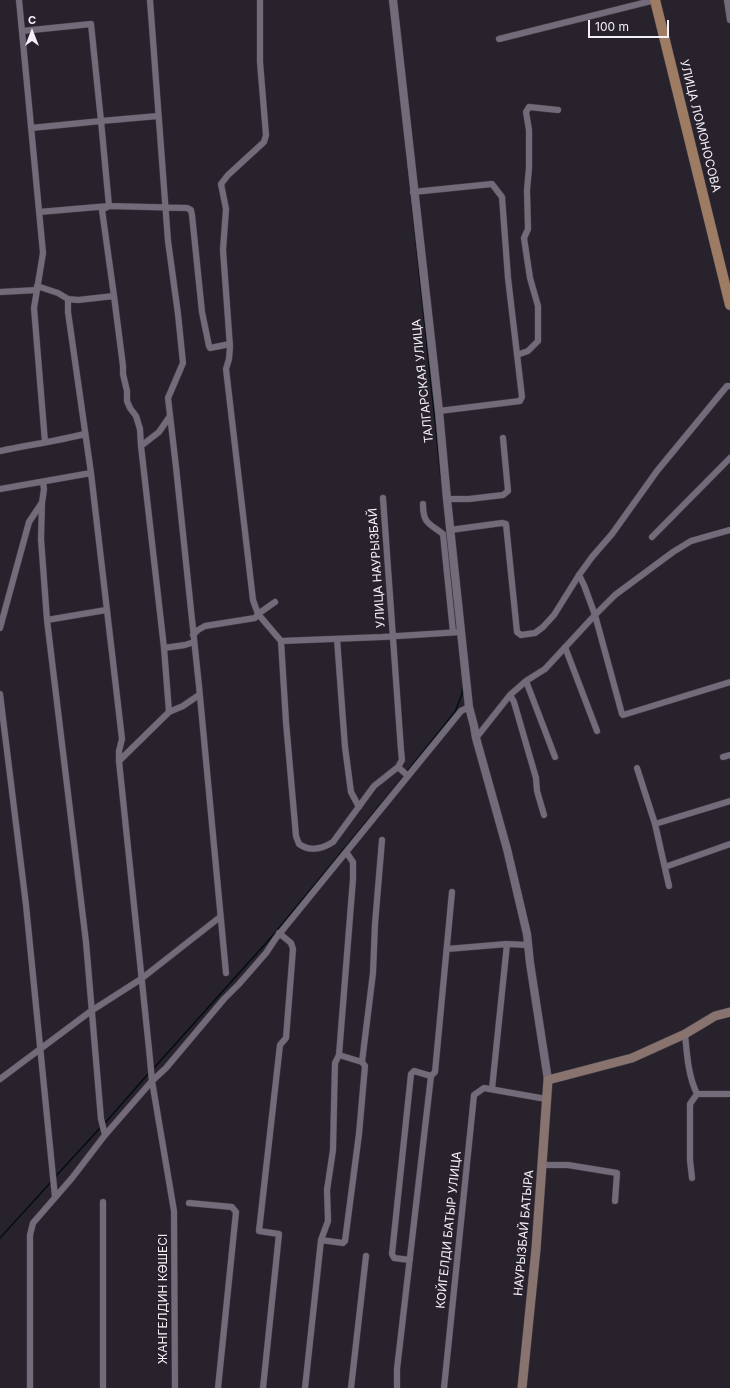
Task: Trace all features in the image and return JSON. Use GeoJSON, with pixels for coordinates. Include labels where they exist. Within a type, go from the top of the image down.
{"type":"FeatureCollection","features":[{"type":"Feature","properties":{"kind":"main road","name":"УЛИЦА ЛОМОНОСОВА"},"geometry":{"type":"LineString","coordinates":[[655,0],[730,305]]}},
{"type":"Feature","properties":{"kind":"main road"},"geometry":{"type":"LineString","coordinates":[[548,1080],[632,1058],[685,1034],[715,1016],[730,1012]]}},
{"type":"Feature","properties":{"kind":"main road","name":"НАУРЫЗБАЙ БАТЫРА"},"geometry":{"type":"LineString","coordinates":[[522,1388],[536,1249],[548,1080]]}},
{"type":"Feature","properties":{"kind":"street"},"geometry":{"type":"LineString","coordinates":[[19,0],[42,253],[34,308],[45,442]]}},
{"type":"Feature","properties":{"kind":"street"},"geometry":{"type":"LineString","coordinates":[[150,0],[168,241],[183,363],[168,398],[194,642],[226,973]]}},
{"type":"Feature","properties":{"kind":"street"},"geometry":{"type":"LineString","coordinates":[[260,0],[260,62],[266,135],[264,142],[228,175],[221,184],[226,209],[223,250],[230,344],[229,359],[226,369],[253,600],[258,614],[281,641],[286,722],[296,836],[299,844],[306,849],[325,847],[333,842],[374,786],[398,767],[406,775]]}},
{"type":"Feature","properties":{"kind":"street","name":"ТАЛГАРСКАЯ УЛИЦА"},"geometry":{"type":"LineString","coordinates":[[393,0],[413,192],[439,411],[450,530],[457,632],[469,707],[476,738],[507,849],[527,934],[548,1080]]}},
{"type":"Feature","properties":{"kind":"street"},"geometry":{"type":"LineString","coordinates":[[499,39],[655,0]]}},
{"type":"Feature","properties":{"kind":"street"},"geometry":{"type":"LineString","coordinates":[[727,0],[730,20]]}},
{"type":"Feature","properties":{"kind":"street"},"geometry":{"type":"LineString","coordinates":[[22,31],[91,24],[109,206]]}},
{"type":"Feature","properties":{"kind":"street"},"geometry":{"type":"LineString","coordinates":[[517,355],[528,351],[538,341],[538,306],[530,278],[524,238],[528,229],[527,190],[529,168],[529,130],[526,112],[529,107],[558,110]]}},
{"type":"Feature","properties":{"kind":"street"},"geometry":{"type":"LineString","coordinates":[[31,128],[158,116]]}},
{"type":"Feature","properties":{"kind":"street"},"geometry":{"type":"LineString","coordinates":[[413,192],[492,184],[502,197],[508,278],[522,397],[520,401],[439,411]]}},
{"type":"Feature","properties":{"kind":"street"},"geometry":{"type":"LineString","coordinates":[[39,212],[109,206],[187,208],[191,210],[202,312],[209,346],[210,348],[230,344]]}},
{"type":"Feature","properties":{"kind":"street"},"geometry":{"type":"LineString","coordinates":[[109,206],[102,210],[123,374],[127,391],[127,401],[136,416],[140,429],[140,446],[164,648],[169,712]]}},
{"type":"Feature","properties":{"kind":"street"},"geometry":{"type":"LineString","coordinates":[[0,292],[37,288],[58,293],[68,300],[114,296]]}},
{"type":"Feature","properties":{"kind":"street","name":"ЖАНГЕЛДИН КӨШЕСІ"},"geometry":{"type":"LineString","coordinates":[[68,300],[68,312],[91,473],[122,739],[119,752],[119,761],[152,1080],[174,1210],[174,1388]]}},
{"type":"Feature","properties":{"kind":"street"},"geometry":{"type":"LineString","coordinates":[[450,530],[502,523],[506,524],[517,632],[519,634],[535,633],[554,615],[579,575],[612,534],[656,471],[727,386],[730,386]]}},
{"type":"Feature","properties":{"kind":"street"},"geometry":{"type":"LineString","coordinates":[[140,446],[159,432],[170,416]]}},
{"type":"Feature","properties":{"kind":"street"},"geometry":{"type":"LineString","coordinates":[[0,451],[86,434]]}},
{"type":"Feature","properties":{"kind":"street"},"geometry":{"type":"LineString","coordinates":[[447,498],[469,499],[503,495],[508,491],[503,438]]}},
{"type":"Feature","properties":{"kind":"street"},"geometry":{"type":"LineString","coordinates":[[652,537],[730,458]]}},
{"type":"Feature","properties":{"kind":"street"},"geometry":{"type":"LineString","coordinates":[[0,489],[91,473]]}},
{"type":"Feature","properties":{"kind":"street"},"geometry":{"type":"LineString","coordinates":[[43,482],[44,489],[41,539],[47,620],[86,942],[91,1011],[105,1135]]}},
{"type":"Feature","properties":{"kind":"street","name":"УЛИЦА НАУРЫЗБАЙ"},"geometry":{"type":"LineString","coordinates":[[383,498],[402,760],[398,767]]}},
{"type":"Feature","properties":{"kind":"street"},"geometry":{"type":"LineString","coordinates":[[0,628],[29,522],[42,503]]}},
{"type":"Feature","properties":{"kind":"street"},"geometry":{"type":"LineString","coordinates":[[281,641],[392,637],[457,632],[442,534],[424,520],[423,504]]}},
{"type":"Feature","properties":{"kind":"street"},"geometry":{"type":"LineString","coordinates":[[476,738],[510,695],[526,681],[545,669],[595,615],[616,596],[673,552],[691,542],[730,530]]}},
{"type":"Feature","properties":{"kind":"street"},"geometry":{"type":"LineString","coordinates":[[579,575],[595,615],[616,697],[623,715],[730,682]]}},
{"type":"Feature","properties":{"kind":"street"},"geometry":{"type":"LineString","coordinates":[[193,634],[205,626],[255,618],[258,614],[275,602]]}},
{"type":"Feature","properties":{"kind":"street"},"geometry":{"type":"LineString","coordinates":[[47,620],[106,610]]}},
{"type":"Feature","properties":{"kind":"street"},"geometry":{"type":"LineString","coordinates":[[337,639],[345,747],[351,792],[359,807]]}},
{"type":"Feature","properties":{"kind":"street"},"geometry":{"type":"LineString","coordinates":[[164,648],[194,642]]}},
{"type":"Feature","properties":{"kind":"street"},"geometry":{"type":"LineString","coordinates":[[565,647],[597,731]]}},
{"type":"Feature","properties":{"kind":"street"},"geometry":{"type":"LineString","coordinates":[[526,681],[554,757]]}},
{"type":"Feature","properties":{"kind":"street"},"geometry":{"type":"LineString","coordinates":[[0,694],[15,811],[41,1048],[55,1197]]}},
{"type":"Feature","properties":{"kind":"street"},"geometry":{"type":"LineString","coordinates":[[119,761],[169,712],[183,706],[199,695]]}},
{"type":"Feature","properties":{"kind":"street"},"geometry":{"type":"LineString","coordinates":[[510,695],[514,702],[536,778],[537,791],[544,815]]}},
{"type":"Feature","properties":{"kind":"street"},"geometry":{"type":"LineString","coordinates":[[30,1388],[30,1235],[33,1223],[152,1080],[166,1068],[224,999],[266,953],[279,933],[346,852],[406,775],[461,711],[469,707]]}},
{"type":"Feature","properties":{"kind":"street"},"geometry":{"type":"LineString","coordinates":[[637,768],[655,824],[669,886]]}},
{"type":"Feature","properties":{"kind":"street"},"geometry":{"type":"LineString","coordinates":[[655,824],[730,801]]}},
{"type":"Feature","properties":{"kind":"street"},"geometry":{"type":"LineString","coordinates":[[362,1062],[372,972],[382,840]]}},
{"type":"Feature","properties":{"kind":"street"},"geometry":{"type":"LineString","coordinates":[[665,867],[730,844]]}},
{"type":"Feature","properties":{"kind":"street"},"geometry":{"type":"LineString","coordinates":[[305,1388],[322,1240],[328,1221],[327,1190],[333,1150],[335,1063],[339,1055],[353,879],[352,862],[346,852]]}},
{"type":"Feature","properties":{"kind":"street"},"geometry":{"type":"LineString","coordinates":[[397,1388],[397,1369],[431,1076],[435,1072],[452,892]]}},
{"type":"Feature","properties":{"kind":"street"},"geometry":{"type":"LineString","coordinates":[[0,1079],[91,1011],[141,979],[220,917]]}},
{"type":"Feature","properties":{"kind":"street"},"geometry":{"type":"LineString","coordinates":[[263,1388],[279,1234],[259,1231],[280,1045],[286,1038],[293,949],[291,943],[279,933]]}},
{"type":"Feature","properties":{"kind":"street"},"geometry":{"type":"LineString","coordinates":[[507,944],[492,1090],[546,1099]]}},
{"type":"Feature","properties":{"kind":"street"},"geometry":{"type":"LineString","coordinates":[[447,949],[507,944],[528,945]]}},
{"type":"Feature","properties":{"kind":"street"},"geometry":{"type":"LineString","coordinates":[[685,1034],[689,1068],[692,1083],[697,1094]]}},
{"type":"Feature","properties":{"kind":"street"},"geometry":{"type":"LineString","coordinates":[[322,1240],[343,1243],[345,1241],[366,1066],[362,1062],[339,1055]]}},
{"type":"Feature","properties":{"kind":"street"},"geometry":{"type":"LineString","coordinates":[[410,1260],[394,1258],[392,1254],[411,1074],[414,1071],[431,1076]]}},
{"type":"Feature","properties":{"kind":"street","name":"КОЙГЕЛДИ БАТЫР УЛИЦА"},"geometry":{"type":"LineString","coordinates":[[444,1388],[474,1095],[484,1088],[492,1090]]}},
{"type":"Feature","properties":{"kind":"street"},"geometry":{"type":"LineString","coordinates":[[697,1094],[730,1094]]}},
{"type":"Feature","properties":{"kind":"street"},"geometry":{"type":"LineString","coordinates":[[692,1178],[690,1160],[690,1104],[697,1094]]}},
{"type":"Feature","properties":{"kind":"street"},"geometry":{"type":"LineString","coordinates":[[542,1165],[568,1165],[616,1174],[615,1201]]}},
{"type":"Feature","properties":{"kind":"street"},"geometry":{"type":"LineString","coordinates":[[103,1202],[103,1388]]}},
{"type":"Feature","properties":{"kind":"street"},"geometry":{"type":"LineString","coordinates":[[189,1203],[232,1208],[236,1212],[218,1388]]}},
{"type":"Feature","properties":{"kind":"street"},"geometry":{"type":"LineString","coordinates":[[351,1388],[366,1256]]}},
{"type":"Feature","properties":{"kind":"waterway"},"geometry":{"type":"LineString","coordinates":[[406,148],[441,478]]}},
{"type":"Feature","properties":{"kind":"waterway"},"geometry":{"type":"LineString","coordinates":[[406,773],[455,712],[462,694],[463,683]]}},
{"type":"Feature","properties":{"kind":"waterway"},"geometry":{"type":"LineString","coordinates":[[153,1069],[275,933],[404,776]]}},
{"type":"Feature","properties":{"kind":"waterway"},"geometry":{"type":"LineString","coordinates":[[105,1123],[149,1073]]}},
{"type":"Feature","properties":{"kind":"waterway"},"geometry":{"type":"LineString","coordinates":[[55,1177],[101,1127]]}},
{"type":"Feature","properties":{"kind":"waterway"},"geometry":{"type":"LineString","coordinates":[[0,1238],[51,1182]]}}]}
